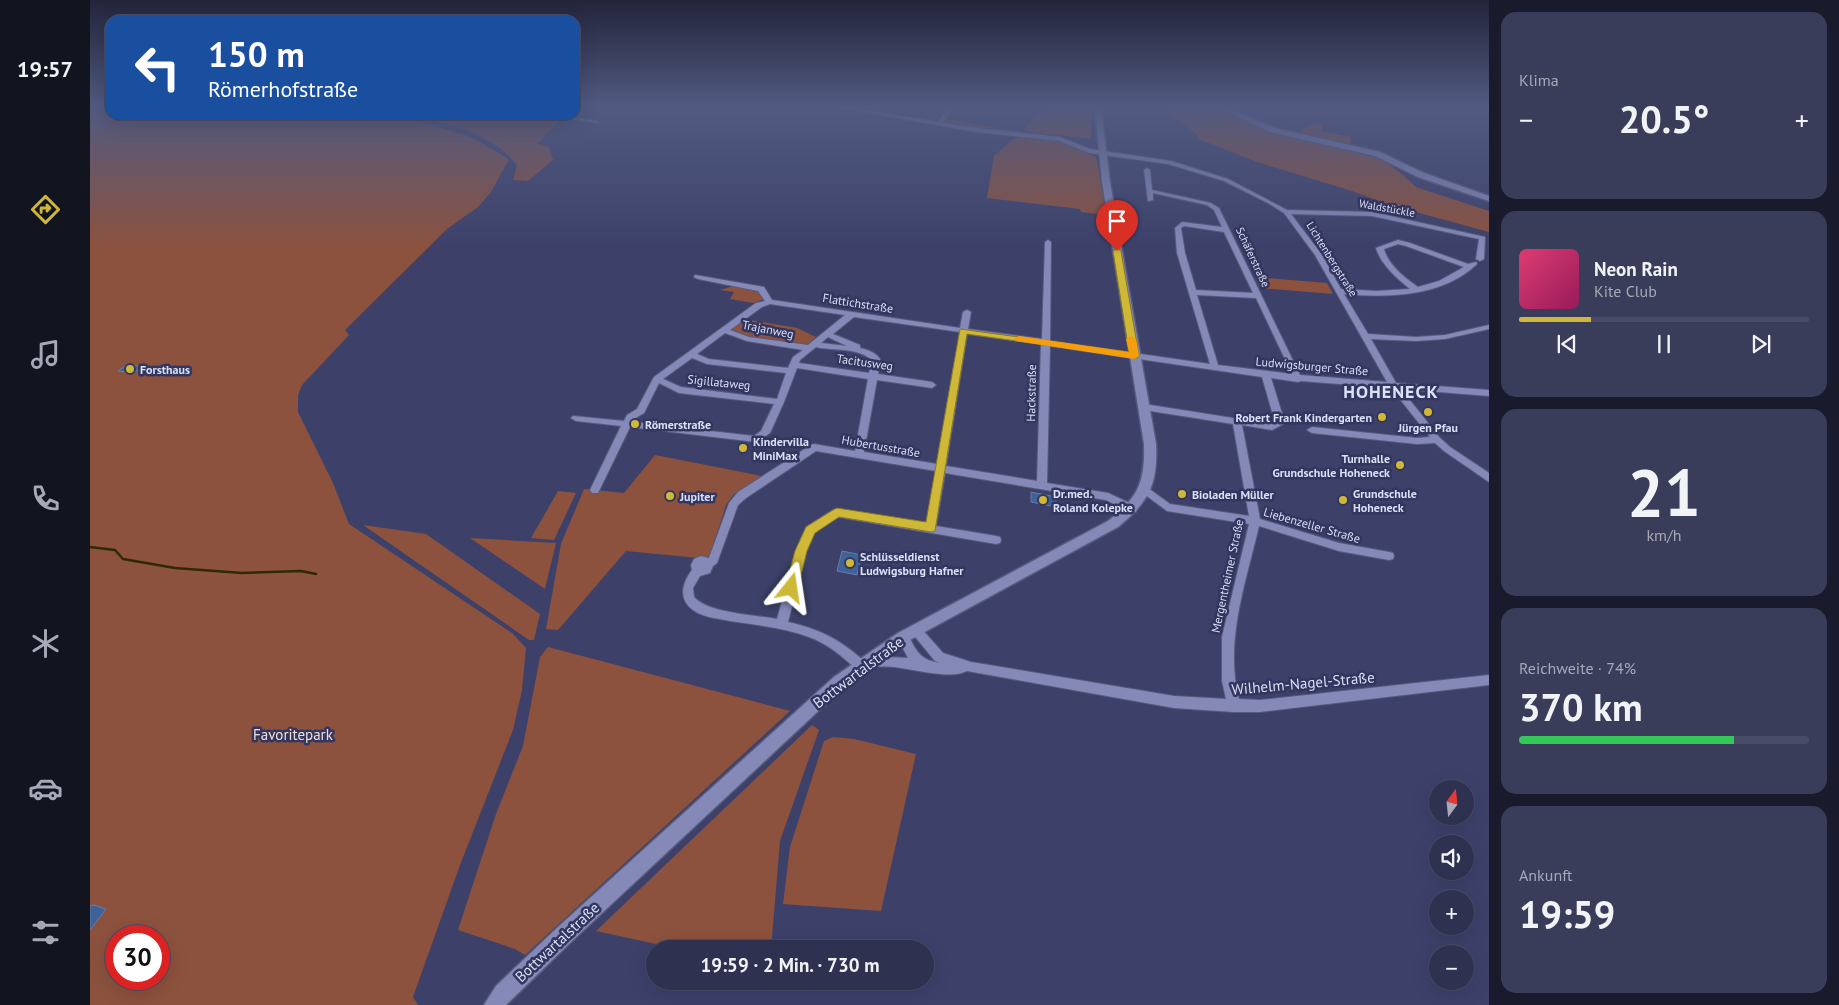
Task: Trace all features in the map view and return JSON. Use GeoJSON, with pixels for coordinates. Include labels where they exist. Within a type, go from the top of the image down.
{"type":"FeatureCollection","features":[{"type":"Feature","properties":{"kind":"main road","name":"Bottwartalstraße"},"geometry":{"type":"LineString","coordinates":[[482,1005],[499,999],[806,711],[864,664],[910,633],[1113,524],[1132,509],[1145,492],[1151,462],[1144,407],[1134,356],[1102,154]]}},
{"type":"Feature","properties":{"kind":"main road"},"geometry":{"type":"LineString","coordinates":[[1377,154],[1421,175],[1489,199]]}},
{"type":"Feature","properties":{"kind":"street","name":"Lichtenbergstraße"},"geometry":{"type":"LineString","coordinates":[[1117,154],[1150,158],[1205,173],[1250,192],[1286,212],[1313,248],[1394,386]]}},
{"type":"Feature","properties":{"kind":"street"},"geometry":{"type":"LineString","coordinates":[[1147,170],[1150,200]]}},
{"type":"Feature","properties":{"kind":"street","name":"Schäferstraße"},"geometry":{"type":"LineString","coordinates":[[1150,191],[1215,206],[1298,379]]}},
{"type":"Feature","properties":{"kind":"street","name":"Waldstückle"},"geometry":{"type":"LineString","coordinates":[[1286,212],[1372,214],[1483,238],[1480,259]]}},
{"type":"Feature","properties":{"kind":"street"},"geometry":{"type":"LineString","coordinates":[[1215,368],[1180,253],[1178,228],[1182,224],[1228,230]]}},
{"type":"Feature","properties":{"kind":"street","name":"Hackstraße"},"geometry":{"type":"LineString","coordinates":[[1042,486],[1048,242]]}},
{"type":"Feature","properties":{"kind":"street"},"geometry":{"type":"LineString","coordinates":[[1418,291],[1391,267],[1380,254],[1380,248],[1398,242],[1408,244],[1470,267]]}},
{"type":"Feature","properties":{"kind":"street"},"geometry":{"type":"LineString","coordinates":[[1339,291],[1379,294],[1418,291],[1462,272],[1480,259],[1489,262]]}},
{"type":"Feature","properties":{"kind":"street"},"geometry":{"type":"LineString","coordinates":[[595,490],[631,415],[641,411],[657,379],[723,330],[760,305],[770,302],[761,289],[698,277]]}},
{"type":"Feature","properties":{"kind":"street"},"geometry":{"type":"LineString","coordinates":[[1193,292],[1258,296]]}},
{"type":"Feature","properties":{"kind":"street","name":"Flattichstraße"},"geometry":{"type":"LineString","coordinates":[[770,302],[1134,356]]}},
{"type":"Feature","properties":{"kind":"street"},"geometry":{"type":"LineString","coordinates":[[931,527],[967,312]]}},
{"type":"Feature","properties":{"kind":"street"},"geometry":{"type":"LineString","coordinates":[[576,418],[756,439],[765,433],[780,402],[796,359],[852,314]]}},
{"type":"Feature","properties":{"kind":"street"},"geometry":{"type":"LineString","coordinates":[[1365,336],[1416,339],[1445,337],[1489,327]]}},
{"type":"Feature","properties":{"kind":"street","name":"Trajanweg"},"geometry":{"type":"LineString","coordinates":[[723,330],[747,339],[859,350]]}},
{"type":"Feature","properties":{"kind":"street"},"geometry":{"type":"LineString","coordinates":[[827,334],[871,354],[876,359],[859,455]]}},
{"type":"Feature","properties":{"kind":"street","name":"Tacitusweg"},"geometry":{"type":"LineString","coordinates":[[691,354],[707,362],[873,376],[932,386]]}},
{"type":"Feature","properties":{"kind":"street","name":"Ludwigsburger Straße"},"geometry":{"type":"LineString","coordinates":[[1134,356],[1298,379],[1489,393]]}},
{"type":"Feature","properties":{"kind":"street"},"geometry":{"type":"LineString","coordinates":[[1144,407],[1272,427],[1280,423],[1266,375]]}},
{"type":"Feature","properties":{"kind":"street","name":"Sigillataweg"},"geometry":{"type":"LineString","coordinates":[[657,379],[679,390],[780,402]]}},
{"type":"Feature","properties":{"kind":"street"},"geometry":{"type":"LineString","coordinates":[[1394,386],[1438,440],[1448,449],[1487,474]]}},
{"type":"Feature","properties":{"kind":"street","name":"Mergentheimer Straße"},"geometry":{"type":"LineString","coordinates":[[1234,706],[1228,681],[1228,637],[1254,521],[1237,422]]}},
{"type":"Feature","properties":{"kind":"street"},"geometry":{"type":"LineString","coordinates":[[1312,430],[1417,441],[1438,440]]}},
{"type":"Feature","properties":{"kind":"street","name":"Hubertusstraße"},"geometry":{"type":"LineString","coordinates":[[781,626],[706,611],[694,606],[689,599],[687,590],[689,582],[698,570],[696,566],[698,563],[703,561],[708,564],[713,560],[734,503],[742,495],[814,447],[1108,498],[1132,509]]}},
{"type":"Feature","properties":{"kind":"street","name":"Liebenzeller Straße"},"geometry":{"type":"LineString","coordinates":[[1145,492],[1166,507],[1254,521],[1339,547],[1389,556]]}},
{"type":"Feature","properties":{"kind":"street"},"geometry":{"type":"LineString","coordinates":[[864,664],[821,636],[781,626],[801,551],[810,530],[837,513],[846,513],[996,540]]}},
{"type":"Feature","properties":{"kind":"street"},"geometry":{"type":"LineString","coordinates":[[910,633],[914,656],[924,665]]}},
{"type":"Feature","properties":{"kind":"street","name":"Wilhelm-Nagel-Straße"},"geometry":{"type":"LineString","coordinates":[[910,633],[939,657],[971,667],[1174,702],[1260,706],[1489,680]]}},
{"type":"Feature","properties":{"kind":"street","name":"Wilhelm-Nagel-Straße"},"geometry":{"type":"LineString","coordinates":[[864,664],[891,660],[951,669],[971,667]]}},
{"type":"Feature","properties":{"kind":"green space","name":"Favoritepark"},"geometry":{"type":"Polygon","coordinates":[[[90,154],[500,154],[509,159],[491,192],[478,207],[447,229],[345,330],[349,335],[302,385],[298,395],[298,412],[333,483],[349,524],[512,633],[526,648],[522,690],[513,730],[460,865],[413,997],[418,1005],[90,1005],[90,154]]]}},
{"type":"Feature","properties":{"kind":"green space"},"geometry":{"type":"Polygon","coordinates":[[[507,154],[551,154],[553,160],[528,181],[513,180],[517,165],[507,154]]]}},
{"type":"Feature","properties":{"kind":"green space"},"geometry":{"type":"Polygon","coordinates":[[[996,154],[1089,154],[1096,157],[1107,215],[1081,212],[1080,209],[987,198],[994,156],[996,154]]]}},
{"type":"Feature","properties":{"kind":"green space"},"geometry":{"type":"Polygon","coordinates":[[[1237,154],[1366,154],[1383,160],[1416,187],[1489,211],[1489,232],[1390,205],[1352,191],[1260,163],[1237,154]]]}},
{"type":"Feature","properties":{"kind":"green space"},"geometry":{"type":"Polygon","coordinates":[[[1255,277],[1327,283],[1333,294],[1260,288],[1255,277]]]}},
{"type":"Feature","properties":{"kind":"green space"},"geometry":{"type":"Polygon","coordinates":[[[734,286],[760,292],[765,299],[753,303],[730,299],[734,292],[720,290],[734,286]]]}},
{"type":"Feature","properties":{"kind":"green space"},"geometry":{"type":"Polygon","coordinates":[[[744,319],[797,328],[816,337],[806,346],[747,338],[729,330],[744,319]]]}},
{"type":"Feature","properties":{"kind":"green space"},"geometry":{"type":"Polygon","coordinates":[[[655,455],[762,476],[733,495],[726,505],[709,559],[626,551],[558,630],[546,629],[561,544],[584,489],[624,493],[655,455]]]}},
{"type":"Feature","properties":{"kind":"green space"},"geometry":{"type":"Polygon","coordinates":[[[558,491],[576,493],[554,540],[531,538],[558,491]]]}},
{"type":"Feature","properties":{"kind":"green space"},"geometry":{"type":"Polygon","coordinates":[[[363,525],[426,534],[540,614],[534,640],[529,640],[363,525]]]}},
{"type":"Feature","properties":{"kind":"green space"},"geometry":{"type":"Polygon","coordinates":[[[470,538],[556,543],[545,589],[470,538]]]}},
{"type":"Feature","properties":{"kind":"green space"},"geometry":{"type":"Polygon","coordinates":[[[548,647],[790,711],[525,955],[515,949],[458,930],[496,814],[523,746],[540,657],[548,647]]]}},
{"type":"Feature","properties":{"kind":"green space"},"geometry":{"type":"Polygon","coordinates":[[[812,725],[819,730],[780,841],[772,940],[646,940],[646,942],[596,931],[812,725]]]}},
{"type":"Feature","properties":{"kind":"green space"},"geometry":{"type":"Polygon","coordinates":[[[833,737],[854,739],[916,754],[881,911],[783,904],[790,847],[824,741],[833,737]]]}},
{"type":"Feature","properties":{"kind":"building","name":"Forsthaus"},"geometry":{"type":"Polygon","coordinates":[[[128,364],[142,367],[133,373],[118,371],[128,364]]]}},
{"type":"Feature","properties":{"kind":"building","name":"Dr.med. Roland Kolepke"},"geometry":{"type":"Polygon","coordinates":[[[1031,492],[1056,497],[1056,507],[1031,502],[1031,492]]]}},
{"type":"Feature","properties":{"kind":"building","name":"Schlüsseldienst Ludwigsburg Hafner"},"geometry":{"type":"Polygon","coordinates":[[[842,551],[862,555],[857,575],[837,571],[842,551]]]}},
{"type":"Feature","properties":{"kind":"building"},"geometry":{"type":"Polygon","coordinates":[[[94,905],[106,909],[90,930],[90,906],[94,905]]]}},
{"type":"Feature","properties":{"kind":"waterway"},"geometry":{"type":"LineString","coordinates":[[90,547],[115,550],[123,559],[175,568],[242,573],[301,571],[316,574]]}},
{"type":"Feature","properties":{"kind":"slow traffic"},"geometry":{"type":"LineString","coordinates":[[1019,339],[1134,356],[1131,339]]}},
{"type":"Feature","properties":{"kind":"place","name":"Forsthaus"},"geometry":{"type":"Point","coordinates":[130,369]}},
{"type":"Feature","properties":{"kind":"place","name":"Jürgen Pfau"},"geometry":{"type":"Point","coordinates":[1428,412]}},
{"type":"Feature","properties":{"kind":"place","name":"Robert Frank Kindergarten"},"geometry":{"type":"Point","coordinates":[1382,417]}},
{"type":"Feature","properties":{"kind":"place","name":"Römerstraße"},"geometry":{"type":"Point","coordinates":[635,424]}},
{"type":"Feature","properties":{"kind":"place","name":"Kindervilla MiniMax"},"geometry":{"type":"Point","coordinates":[743,448]}},
{"type":"Feature","properties":{"kind":"place","name":"Turnhalle Grundschule Hoheneck"},"geometry":{"type":"Point","coordinates":[1400,465]}},
{"type":"Feature","properties":{"kind":"place","name":"Bioladen Müller"},"geometry":{"type":"Point","coordinates":[1182,494]}},
{"type":"Feature","properties":{"kind":"place","name":"Jupiter"},"geometry":{"type":"Point","coordinates":[670,496]}},
{"type":"Feature","properties":{"kind":"place","name":"Dr.med. Roland Kolepke"},"geometry":{"type":"Point","coordinates":[1043,500]}},
{"type":"Feature","properties":{"kind":"place","name":"Grundschule Hoheneck"},"geometry":{"type":"Point","coordinates":[1343,500]}},
{"type":"Feature","properties":{"kind":"place","name":"Schlüsseldienst Ludwigsburg Hafner"},"geometry":{"type":"Point","coordinates":[850,563]}},
{"type":"Feature","properties":{"kind":"district","name":"HOHENECK"},"geometry":{"type":"Point","coordinates":[1391,391]}},
{"type":"Feature","properties":{"kind":"route"},"geometry":{"type":"LineString","coordinates":[[791,588],[801,551],[810,530],[837,513],[931,527],[963,330],[1134,356],[1117,251]]}}]}
